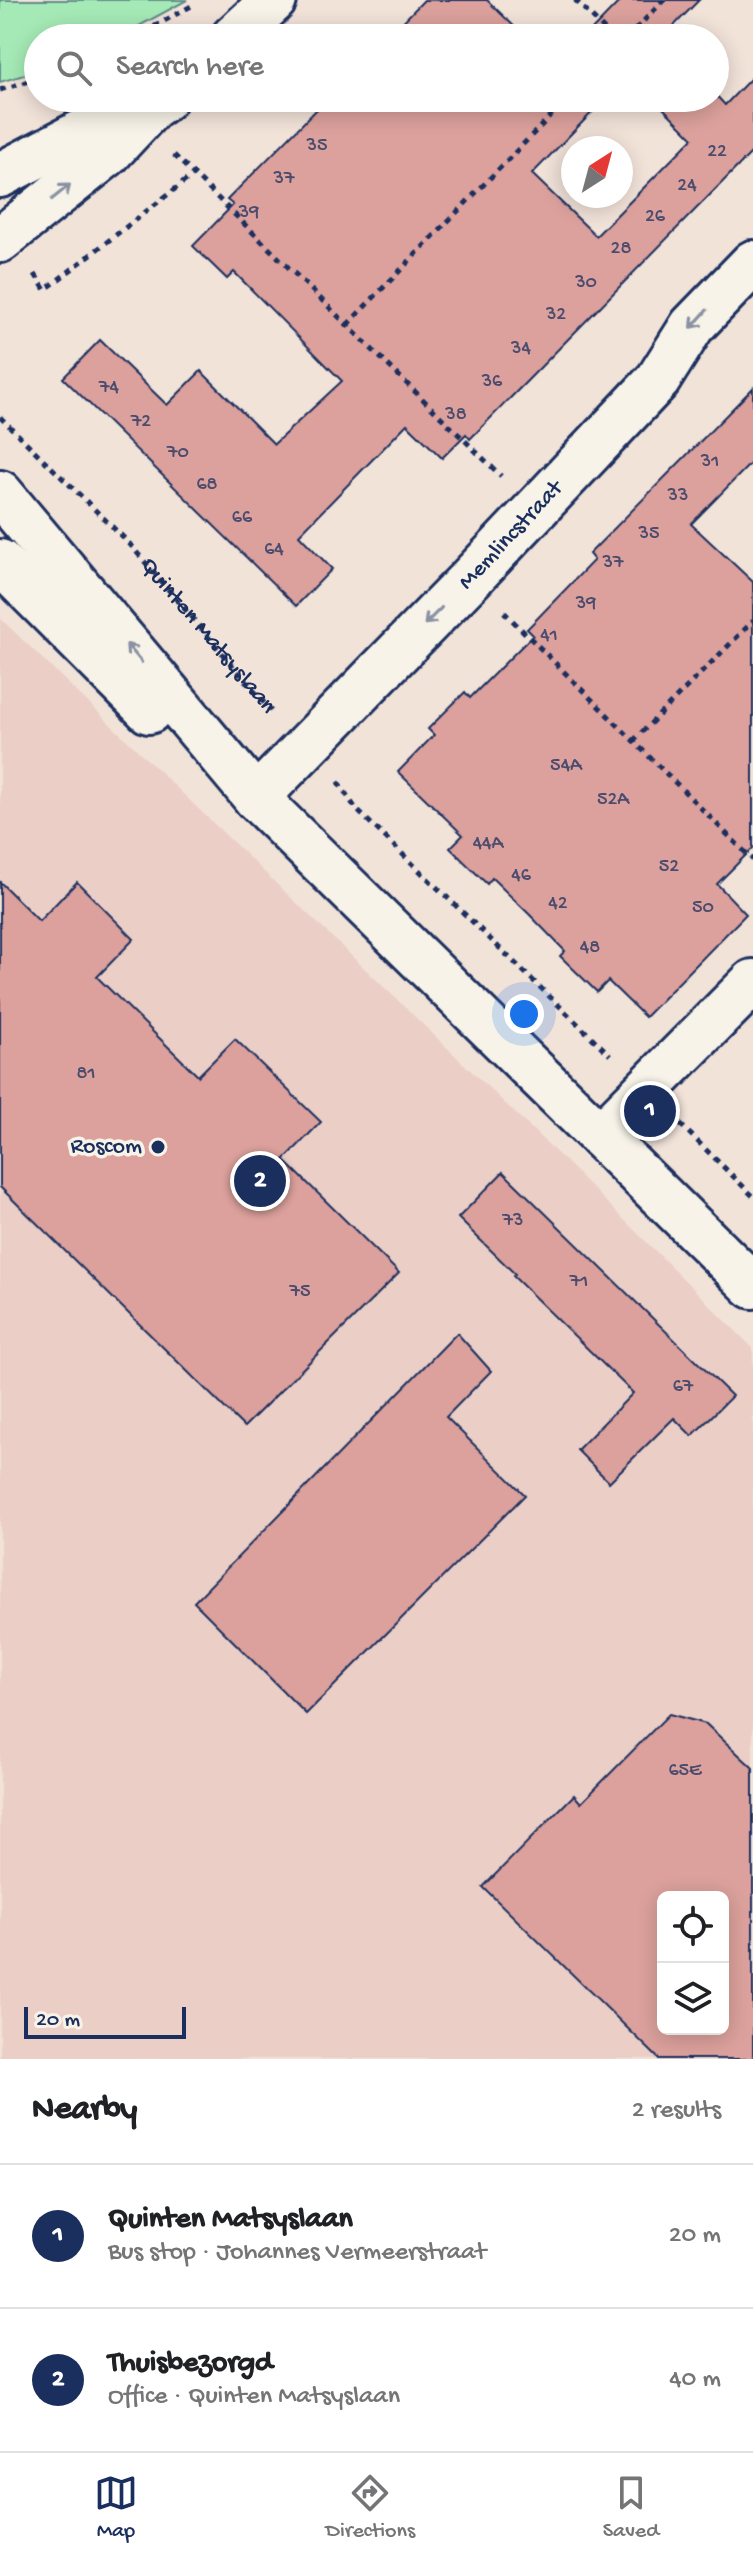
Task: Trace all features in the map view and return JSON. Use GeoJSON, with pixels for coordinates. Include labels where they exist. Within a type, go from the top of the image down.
{"type":"FeatureCollection","features":[{"type":"Feature","properties":{"kind":"street"},"geometry":{"type":"LineString","coordinates":[[248,24],[274,0]]}},
{"type":"Feature","properties":{"kind":"street"},"geometry":{"type":"LineString","coordinates":[[0,175],[90,128],[161,117]]}},
{"type":"Feature","properties":{"kind":"street"},"geometry":{"type":"LineString","coordinates":[[5,237],[109,153],[161,117]]}},
{"type":"Feature","properties":{"kind":"street","name":"Memlincstraat"},"geometry":{"type":"LineString","coordinates":[[256,798],[470,579],[658,380],[692,326],[753,263]]}},
{"type":"Feature","properties":{"kind":"street"},"geometry":{"type":"LineString","coordinates":[[0,493],[256,798],[753,1286]]}},
{"type":"Feature","properties":{"kind":"street"},"geometry":{"type":"LineString","coordinates":[[0,562],[165,727],[256,798]]}},
{"type":"Feature","properties":{"kind":"street"},"geometry":{"type":"LineString","coordinates":[[600,1136],[753,982]]}},
{"type":"Feature","properties":{"kind":"path"},"geometry":{"type":"LineString","coordinates":[[158,24],[200,0]]}},
{"type":"Feature","properties":{"kind":"path"},"geometry":{"type":"LineString","coordinates":[[575,0],[599,24]]}},
{"type":"Feature","properties":{"kind":"path"},"geometry":{"type":"LineString","coordinates":[[641,24],[664,0]]}},
{"type":"Feature","properties":{"kind":"path"},"geometry":{"type":"LineString","coordinates":[[0,90],[24,82]]}},
{"type":"Feature","properties":{"kind":"path"},"geometry":{"type":"LineString","coordinates":[[347,325],[554,112]]}},
{"type":"Feature","properties":{"kind":"path"},"geometry":{"type":"LineString","coordinates":[[161,117],[193,175],[459,434]]}},
{"type":"Feature","properties":{"kind":"path"},"geometry":{"type":"LineString","coordinates":[[5,237],[45,290],[193,175]]}},
{"type":"Feature","properties":{"kind":"path","name":"Quinten Matsyslaan"},"geometry":{"type":"LineString","coordinates":[[0,417],[128,542],[263,702],[327,766],[356,809],[753,1196]]}},
{"type":"Feature","properties":{"kind":"path"},"geometry":{"type":"LineString","coordinates":[[470,579],[753,860]]}},
{"type":"Feature","properties":{"kind":"path"},"geometry":{"type":"LineString","coordinates":[[633,741],[753,621]]}},
{"type":"Feature","properties":{"kind":"shaded area"},"geometry":{"type":"Polygon","coordinates":[[[0,618],[564,1160],[753,1348],[753,2059],[0,2059],[0,618]]]}},
{"type":"Feature","properties":{"kind":"green space"},"geometry":{"type":"Polygon","coordinates":[[[0,0],[187,0],[143,24],[24,24],[24,75],[0,82],[0,0]]]}},
{"type":"Feature","properties":{"kind":"building"},"geometry":{"type":"Polygon","coordinates":[[[424,0],[487,0],[512,24],[401,24],[424,0]]]}},
{"type":"Feature","properties":{"kind":"building"},"geometry":{"type":"Polygon","coordinates":[[[621,0],[699,0],[676,24],[598,24],[621,0]]]}},
{"type":"Feature","properties":{"kind":"building"},"geometry":{"type":"Polygon","coordinates":[[[753,76],[753,151],[470,439],[466,434],[442,458],[407,424],[299,535],[332,569],[296,606],[63,378],[100,340],[167,405],[201,371],[274,444],[342,381],[234,272],[227,279],[193,246],[233,205],[227,200],[314,112],[592,112],[569,136],[561,136],[561,144],[532,174],[561,202],[561,208],[567,208],[596,236],[624,208],[633,208],[633,199],[693,138],[667,112],[729,112],[729,101],[753,76]]]}},
{"type":"Feature","properties":{"kind":"building"},"geometry":{"type":"Polygon","coordinates":[[[753,388],[753,461],[691,524],[753,582],[753,848],[717,884],[746,914],[645,1017],[608,981],[597,992],[560,956],[565,951],[529,914],[492,878],[487,884],[450,848],[463,835],[398,772],[434,735],[428,729],[465,692],[470,698],[533,635],[527,629],[594,560],[589,554],[753,388]]]}},
{"type":"Feature","properties":{"kind":"building"},"geometry":{"type":"Polygon","coordinates":[[[0,882],[39,921],[77,882],[134,939],[97,977],[198,1076],[235,1039],[321,1122],[284,1160],[399,1273],[244,1427],[0,1187],[0,882]]]}},
{"type":"Feature","properties":{"kind":"building"},"geometry":{"type":"Polygon","coordinates":[[[503,1172],[732,1396],[692,1436],[674,1418],[609,1482],[577,1450],[633,1393],[458,1218],[503,1172]]]}},
{"type":"Feature","properties":{"kind":"building"},"geometry":{"type":"Polygon","coordinates":[[[457,1333],[491,1371],[446,1417],[525,1495],[306,1714],[194,1602],[457,1333]]]}},
{"type":"Feature","properties":{"kind":"building"},"geometry":{"type":"Polygon","coordinates":[[[669,1714],[706,1724],[753,1768],[753,2059],[659,2059],[483,1887],[574,1795],[581,1803],[669,1714]]]}},
{"type":"Feature","properties":{"kind":"place","name":"Quinten Matsyslaan"},"geometry":{"type":"Point","coordinates":[650,1111]}},
{"type":"Feature","properties":{"kind":"place","name":"Roscom"},"geometry":{"type":"Point","coordinates":[158,1147]}},
{"type":"Feature","properties":{"kind":"place","name":"Thuisbezorgd"},"geometry":{"type":"Point","coordinates":[260,1181]}}]}
